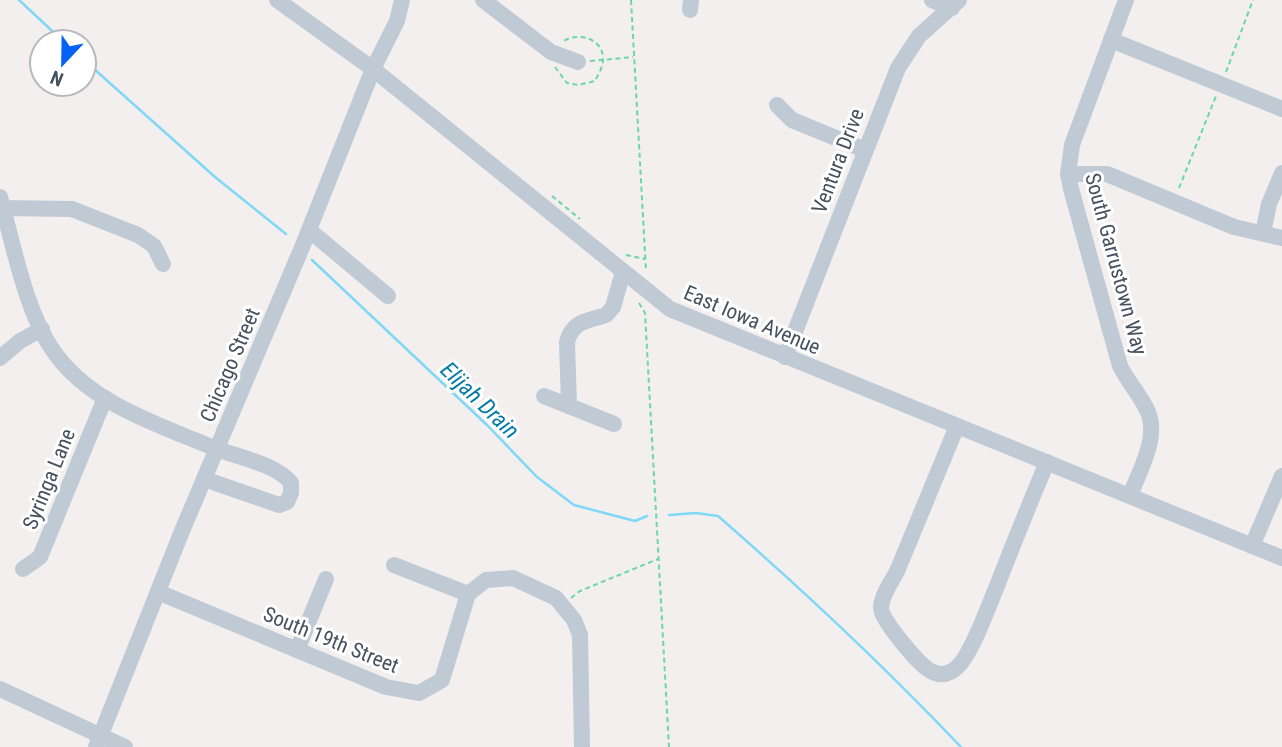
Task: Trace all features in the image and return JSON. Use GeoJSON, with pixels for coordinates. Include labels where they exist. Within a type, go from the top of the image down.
{"type":"FeatureCollection","features":[{"type":"Feature","properties":{"kind":"street","name":"East Iowa Avenue"},"geometry":{"type":"LineString","coordinates":[[277,0],[373,69],[670,309],[1282,558]]}},
{"type":"Feature","properties":{"kind":"street","name":"Chicago Street"},"geometry":{"type":"LineString","coordinates":[[98,741],[373,69],[397,21],[402,0]]}},
{"type":"Feature","properties":{"kind":"street"},"geometry":{"type":"LineString","coordinates":[[483,0],[551,52],[578,62]]}},
{"type":"Feature","properties":{"kind":"street"},"geometry":{"type":"LineString","coordinates":[[932,0],[955,4]]}},
{"type":"Feature","properties":{"kind":"street","name":"South Garrustown Way"},"geometry":{"type":"LineString","coordinates":[[1126,0],[1072,145],[1068,174],[1120,366],[1148,412],[1152,427],[1150,442],[1129,496]]}},
{"type":"Feature","properties":{"kind":"street","name":"Ventura Drive"},"geometry":{"type":"LineString","coordinates":[[785,357],[906,52],[919,36],[955,4]]}},
{"type":"Feature","properties":{"kind":"street"},"geometry":{"type":"LineString","coordinates":[[1111,40],[1282,109]]}},
{"type":"Feature","properties":{"kind":"street"},"geometry":{"type":"LineString","coordinates":[[777,105],[792,120],[865,150]]}},
{"type":"Feature","properties":{"kind":"street"},"geometry":{"type":"LineString","coordinates":[[1263,233],[1269,204],[1282,173]]}},
{"type":"Feature","properties":{"kind":"street"},"geometry":{"type":"LineString","coordinates":[[1068,174],[1107,174],[1234,227],[1282,238]]}},
{"type":"Feature","properties":{"kind":"street"},"geometry":{"type":"LineString","coordinates":[[163,264],[154,246],[138,235],[72,209],[1,204],[34,314],[52,350],[74,373],[105,398],[156,424],[286,476],[291,483],[291,494],[287,502],[279,505],[204,479]]}},
{"type":"Feature","properties":{"kind":"street"},"geometry":{"type":"LineString","coordinates":[[309,230],[388,296]]}},
{"type":"Feature","properties":{"kind":"street"},"geometry":{"type":"LineString","coordinates":[[569,406],[569,333],[583,320],[606,315],[613,307],[623,272]]}},
{"type":"Feature","properties":{"kind":"street"},"geometry":{"type":"LineString","coordinates":[[0,358],[20,341],[42,329]]}},
{"type":"Feature","properties":{"kind":"street"},"geometry":{"type":"LineString","coordinates":[[544,396],[614,424]]}},
{"type":"Feature","properties":{"kind":"street","name":"Syringa Lane"},"geometry":{"type":"LineString","coordinates":[[23,569],[40,557],[105,398]]}},
{"type":"Feature","properties":{"kind":"street"},"geometry":{"type":"LineString","coordinates":[[957,426],[881,604],[882,614],[897,634],[926,669],[935,674],[941,676],[949,673],[965,657],[988,609],[1047,462]]}},
{"type":"Feature","properties":{"kind":"street"},"geometry":{"type":"LineString","coordinates":[[1252,546],[1282,476]]}},
{"type":"Feature","properties":{"kind":"street"},"geometry":{"type":"LineString","coordinates":[[394,565],[468,594],[486,580],[513,578],[556,598],[574,620],[579,635],[582,747]]}},
{"type":"Feature","properties":{"kind":"street"},"geometry":{"type":"LineString","coordinates":[[297,650],[326,579]]}},
{"type":"Feature","properties":{"kind":"street","name":"South 19th Street"},"geometry":{"type":"LineString","coordinates":[[158,593],[386,687],[419,693],[442,680],[468,594]]}},
{"type":"Feature","properties":{"kind":"street"},"geometry":{"type":"LineString","coordinates":[[0,689],[98,741],[125,747]]}},
{"type":"Feature","properties":{"kind":"path"},"geometry":{"type":"LineString","coordinates":[[631,0],[646,276]]}},
{"type":"Feature","properties":{"kind":"path"},"geometry":{"type":"LineString","coordinates":[[1174,202],[1253,0]]}},
{"type":"Feature","properties":{"kind":"path"},"geometry":{"type":"LineString","coordinates":[[578,62],[634,57]]}},
{"type":"Feature","properties":{"kind":"path"},"geometry":{"type":"LineString","coordinates":[[545,190],[585,223]]}},
{"type":"Feature","properties":{"kind":"path"},"geometry":{"type":"LineString","coordinates":[[621,253],[645,259]]}},
{"type":"Feature","properties":{"kind":"path"},"geometry":{"type":"LineString","coordinates":[[641,297],[640,304],[646,313],[669,747]]}},
{"type":"Feature","properties":{"kind":"path"},"geometry":{"type":"LineString","coordinates":[[564,606],[580,591],[659,559]]}},
{"type":"Feature","properties":{"kind":"waterway","name":"Elijah Drain"},"geometry":{"type":"LineString","coordinates":[[19,0],[49,28]]}},
{"type":"Feature","properties":{"kind":"waterway","name":"Elijah Drain"},"geometry":{"type":"LineString","coordinates":[[98,73],[215,177],[286,234]]}},
{"type":"Feature","properties":{"kind":"waterway","name":"Elijah Drain"},"geometry":{"type":"LineString","coordinates":[[312,260],[487,425],[537,477],[574,505],[635,521],[647,516]]}},
{"type":"Feature","properties":{"kind":"waterway","name":"Elijah Drain"},"geometry":{"type":"LineString","coordinates":[[669,515],[696,513],[718,516],[842,629],[961,747]]}}]}
